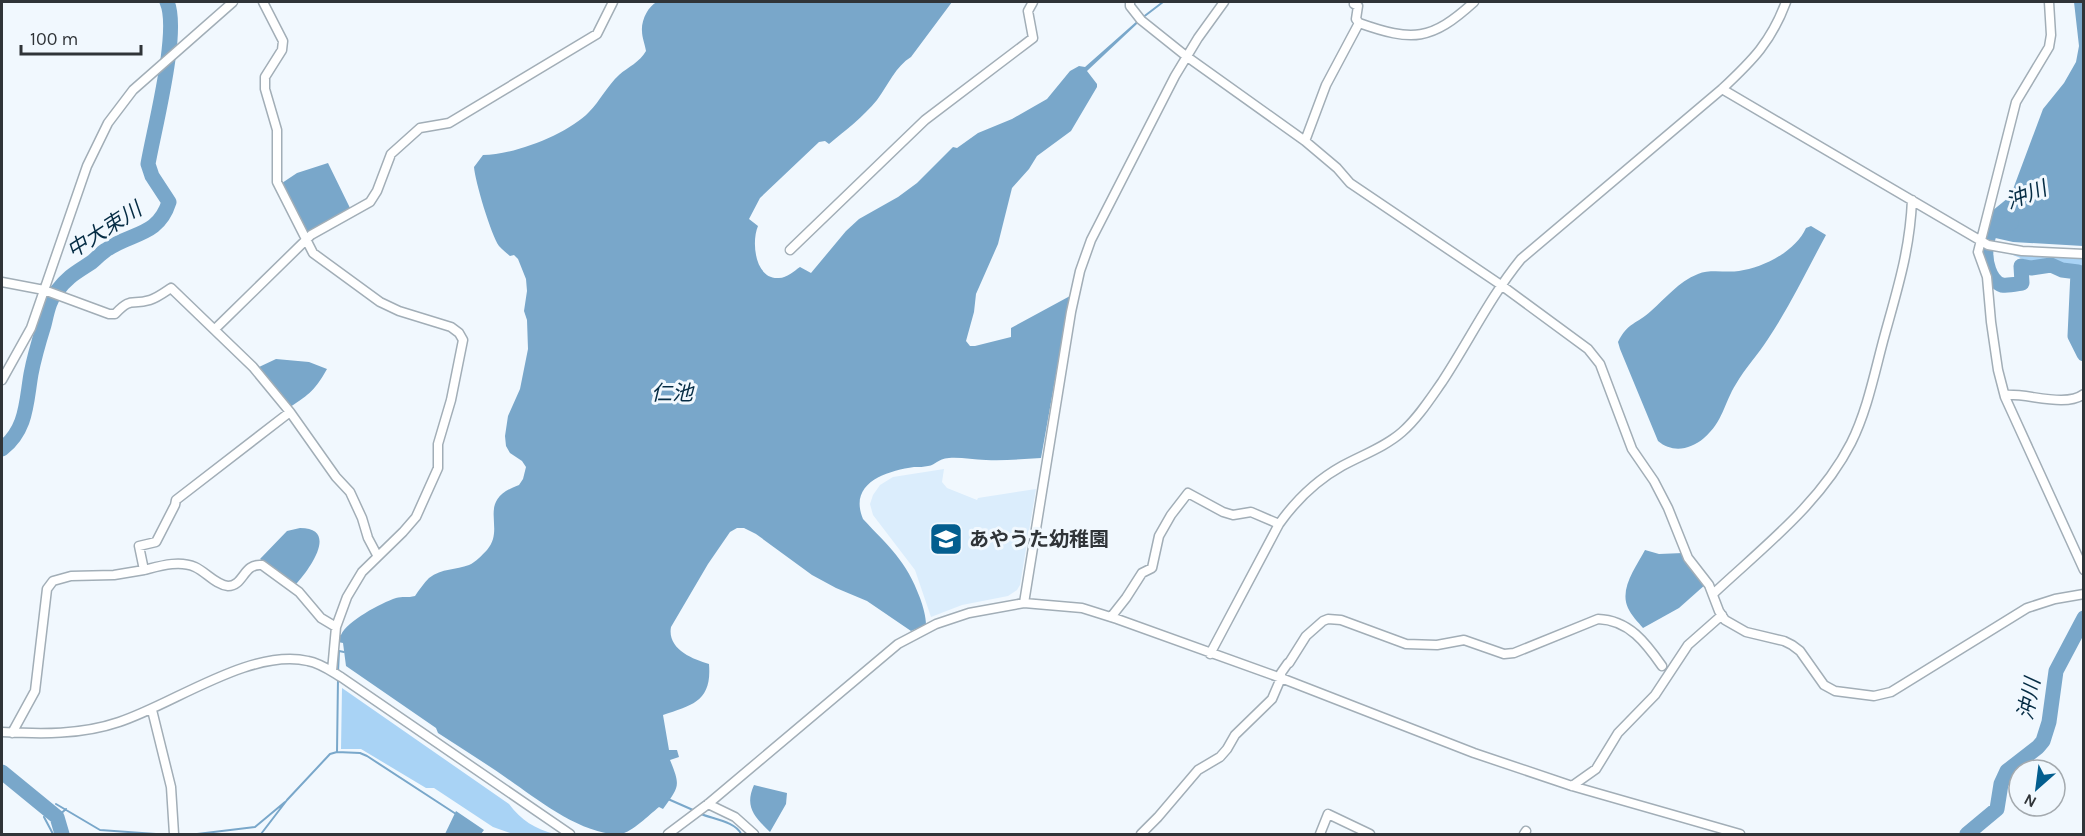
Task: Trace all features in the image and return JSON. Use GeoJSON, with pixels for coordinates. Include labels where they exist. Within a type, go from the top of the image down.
{"type":"FeatureCollection","features":[{"type":"Feature","properties":{"kind":"street"},"geometry":{"type":"LineString","coordinates":[[2,380],[51,292],[87,166],[102,133],[123,102],[162,64],[233,2]]}},
{"type":"Feature","properties":{"kind":"street"},"geometry":{"type":"LineString","coordinates":[[262,2],[283,41],[282,51],[265,77],[265,89],[278,130],[277,182],[313,253],[380,302],[399,311],[451,327],[459,333],[463,340],[451,400],[438,444],[438,468],[416,517],[404,532],[377,555],[355,581],[347,597],[336,627],[336,674]]}},
{"type":"Feature","properties":{"kind":"street"},"geometry":{"type":"LineString","coordinates":[[215,329],[311,235],[370,202],[377,191],[391,154],[420,128],[449,123],[597,34],[613,2]]}},
{"type":"Feature","properties":{"kind":"street"},"geometry":{"type":"LineString","coordinates":[[790,249],[925,120],[1033,38],[1028,11],[1033,2]]}},
{"type":"Feature","properties":{"kind":"street"},"geometry":{"type":"LineString","coordinates":[[1130,2],[1130,6],[1140,19],[1186,56],[1305,141],[1337,168],[1350,183],[1501,285],[1588,349],[1600,364],[1632,449],[1654,481],[1668,508],[1688,558],[1709,585],[1725,620],[1746,632],[1792,645],[1800,651],[1824,685],[1835,691],[1874,696],[1891,692],[2027,608],[2055,599],[2084,594]]}},
{"type":"Feature","properties":{"kind":"street"},"geometry":{"type":"LineString","coordinates":[[1024,603],[1071,312],[1080,271],[1091,240],[1186,56],[1224,2]]}},
{"type":"Feature","properties":{"kind":"street"},"geometry":{"type":"LineString","coordinates":[[1352,2],[1358,6],[1356,20],[1359,23],[1388,33],[1409,36],[1442,27],[1453,21],[1474,2]]}},
{"type":"Feature","properties":{"kind":"street"},"geometry":{"type":"LineString","coordinates":[[1210,654],[1279,524],[1293,504],[1311,487],[1341,466],[1401,433],[1418,415],[1462,352],[1501,285],[1521,259],[1722,89],[1764,47],[1786,2]]}},
{"type":"Feature","properties":{"kind":"street"},"geometry":{"type":"LineString","coordinates":[[2049,2],[2051,35],[2049,47],[2016,102],[1978,252],[1987,277],[1998,370],[2005,395],[2084,570]]}},
{"type":"Feature","properties":{"kind":"street"},"geometry":{"type":"LineString","coordinates":[[1305,141],[1326,85],[1359,23]]}},
{"type":"Feature","properties":{"kind":"street"},"geometry":{"type":"LineString","coordinates":[[1722,89],[1980,242],[1995,248],[2084,254]]}},
{"type":"Feature","properties":{"kind":"street"},"geometry":{"type":"LineString","coordinates":[[1713,594],[1772,540],[1808,503],[1850,444],[1869,396],[1903,270],[1911,226],[1912,200]]}},
{"type":"Feature","properties":{"kind":"street"},"geometry":{"type":"LineString","coordinates":[[2,282],[51,292],[109,314],[115,314],[125,303],[152,300],[171,288],[253,367],[290,412],[336,477],[350,492],[377,555]]}},
{"type":"Feature","properties":{"kind":"street"},"geometry":{"type":"LineString","coordinates":[[2005,395],[2015,394],[2068,401],[2084,394]]}},
{"type":"Feature","properties":{"kind":"street"},"geometry":{"type":"LineString","coordinates":[[144,570],[139,546],[156,542],[176,500],[290,412]]}},
{"type":"Feature","properties":{"kind":"street"},"geometry":{"type":"LineString","coordinates":[[1111,617],[1142,573],[1152,568],[1159,536],[1171,515],[1188,494],[1222,513],[1233,515],[1251,512],[1279,524]]}},
{"type":"Feature","properties":{"kind":"street"},"geometry":{"type":"LineString","coordinates":[[12,733],[34,691],[47,589],[53,581],[71,576],[114,575],[183,564],[195,567],[225,586],[232,586],[249,568],[262,565],[299,592],[321,618],[336,627]]}},
{"type":"Feature","properties":{"kind":"street"},"geometry":{"type":"LineString","coordinates":[[668,834],[706,806],[898,644],[936,624],[969,613],[1024,603],[1082,608],[1111,617],[1281,678],[1474,753],[1572,786],[1740,834]]}},
{"type":"Feature","properties":{"kind":"street"},"geometry":{"type":"LineString","coordinates":[[1572,786],[1596,769],[1618,733],[1655,695],[1688,645],[1722,615]]}},
{"type":"Feature","properties":{"kind":"street"},"geometry":{"type":"LineString","coordinates":[[1141,834],[1198,770],[1220,757],[1235,735],[1272,699],[1281,673],[1306,636],[1328,619],[1341,620],[1406,644],[1437,645],[1464,640],[1503,654],[1514,653],[1598,619],[1611,619],[1629,629],[1650,649],[1662,666]]}},
{"type":"Feature","properties":{"kind":"street"},"geometry":{"type":"LineString","coordinates":[[2,732],[61,733],[88,730],[117,723],[152,710],[232,671],[253,664],[293,659],[308,661],[336,674],[570,834]]}},
{"type":"Feature","properties":{"kind":"street"},"geometry":{"type":"LineString","coordinates":[[152,710],[171,787],[174,834]]}},
{"type":"Feature","properties":{"kind":"street"},"geometry":{"type":"LineString","coordinates":[[706,806],[735,816],[754,834]]}},
{"type":"Feature","properties":{"kind":"street"},"geometry":{"type":"LineString","coordinates":[[1320,834],[1328,814],[1370,834]]}},
{"type":"Feature","properties":{"kind":"shaded area"},"geometry":{"type":"Polygon","coordinates":[[[2003,251],[2083,258],[2083,271],[2062,269],[2051,264],[2038,265],[2003,251]]]}},
{"type":"Feature","properties":{"kind":"shaded area"},"geometry":{"type":"Polygon","coordinates":[[[944,469],[942,482],[947,488],[977,500],[1036,489],[1020,585],[1017,590],[1008,596],[962,605],[931,617],[915,570],[873,515],[870,504],[880,485],[893,477],[944,469]]]}},
{"type":"Feature","properties":{"kind":"shaded area"},"geometry":{"type":"Polygon","coordinates":[[[342,688],[509,804],[529,823],[555,834],[513,834],[493,827],[434,788],[426,788],[361,749],[341,749],[342,688]]]}},
{"type":"Feature","properties":{"kind":"water","name":"仁池"},"geometry":{"type":"Polygon","coordinates":[[[657,2],[952,2],[866,112],[829,144],[825,141],[819,142],[760,198],[749,219],[758,226],[755,241],[757,259],[765,273],[779,278],[788,276],[800,267],[811,273],[859,219],[898,197],[917,183],[953,147],[957,148],[978,133],[1012,119],[1047,99],[1070,71],[1079,66],[1085,67],[1137,21],[1138,23],[1087,71],[1097,87],[1071,131],[1037,156],[1012,188],[998,244],[976,294],[966,341],[970,346],[1011,337],[1011,328],[1070,296],[1041,458],[945,459],[923,467],[892,472],[872,481],[865,488],[861,496],[860,507],[863,519],[903,564],[915,585],[922,604],[926,625],[911,631],[867,601],[812,575],[756,534],[744,528],[737,528],[730,532],[708,564],[671,627],[673,641],[682,652],[709,664],[709,676],[704,694],[692,704],[663,715],[669,750],[677,750],[679,757],[670,760],[677,786],[663,809],[659,807],[635,827],[621,834],[593,830],[565,817],[438,733],[436,728],[346,666],[343,643],[338,642],[338,635],[341,635],[357,618],[382,604],[398,597],[415,596],[427,580],[434,575],[472,564],[487,550],[492,541],[494,507],[506,491],[519,485],[526,467],[522,461],[510,453],[506,446],[505,436],[508,416],[520,389],[528,349],[527,320],[524,311],[527,291],[526,279],[518,259],[514,255],[507,254],[499,246],[492,231],[474,167],[483,155],[510,151],[540,142],[568,128],[589,112],[615,79],[646,51],[642,27],[648,10],[657,2]]]}},
{"type":"Feature","properties":{"kind":"water"},"geometry":{"type":"Polygon","coordinates":[[[2074,2],[2083,2],[2083,246],[2013,242],[1991,237],[1993,227],[1987,225],[1992,211],[2012,192],[2043,109],[2064,83],[2076,62],[2079,46],[2074,2]]]}},
{"type":"Feature","properties":{"kind":"water"},"geometry":{"type":"Polygon","coordinates":[[[328,163],[350,208],[306,232],[282,183],[297,173],[328,163]]]}},
{"type":"Feature","properties":{"kind":"water"},"geometry":{"type":"Polygon","coordinates":[[[1811,226],[1826,235],[1791,301],[1764,345],[1743,372],[1715,425],[1704,438],[1693,445],[1675,448],[1663,445],[1658,441],[1620,349],[1618,342],[1622,335],[1691,277],[1708,272],[1748,269],[1768,262],[1787,251],[1806,228],[1811,226]]]}},
{"type":"Feature","properties":{"kind":"water"},"geometry":{"type":"Polygon","coordinates":[[[276,359],[309,362],[327,369],[312,391],[290,407],[259,367],[276,359]]]}},
{"type":"Feature","properties":{"kind":"water"},"geometry":{"type":"Polygon","coordinates":[[[300,528],[312,530],[318,535],[320,542],[314,560],[296,584],[260,559],[287,531],[300,528]]]}},
{"type":"Feature","properties":{"kind":"water"},"geometry":{"type":"Polygon","coordinates":[[[1645,550],[1659,554],[1683,553],[1706,584],[1679,608],[1643,628],[1629,611],[1626,593],[1630,578],[1645,550]]]}},
{"type":"Feature","properties":{"kind":"water"},"geometry":{"type":"Polygon","coordinates":[[[754,785],[787,793],[786,804],[770,832],[756,816],[751,806],[751,793],[754,785]]]}},
{"type":"Feature","properties":{"kind":"water"},"geometry":{"type":"Polygon","coordinates":[[[456,811],[484,830],[481,834],[445,834],[456,811]]]}},
{"type":"Feature","properties":{"kind":"waterway","name":"中大束川"},"geometry":{"type":"LineString","coordinates":[[2,449],[21,424],[35,356],[54,295],[69,278],[104,251],[151,228],[158,222],[169,202],[152,176],[148,164],[168,57],[170,16],[167,2]]}},
{"type":"Feature","properties":{"kind":"waterway"},"geometry":{"type":"LineString","coordinates":[[1142,18],[1163,2]]}},
{"type":"Feature","properties":{"kind":"waterway","name":"沖川"},"geometry":{"type":"LineString","coordinates":[[1988,238],[1990,231],[2011,223]]}},
{"type":"Feature","properties":{"kind":"waterway","name":"沖川"},"geometry":{"type":"LineString","coordinates":[[1986,249],[1986,259],[1991,275],[2002,285],[2022,283],[2021,266],[2031,268],[2051,265],[2062,270],[2078,272],[2075,336],[2084,354]]}},
{"type":"Feature","properties":{"kind":"waterway","name":"沖川"},"geometry":{"type":"LineString","coordinates":[[1967,834],[1997,809],[2001,784],[2007,771],[2043,741],[2049,722],[2056,671],[2084,618]]}},
{"type":"Feature","properties":{"kind":"waterway"},"geometry":{"type":"LineString","coordinates":[[338,672],[339,651],[344,652]]}},
{"type":"Feature","properties":{"kind":"waterway"},"geometry":{"type":"LineString","coordinates":[[261,834],[287,800],[330,754],[337,752],[338,678]]}},
{"type":"Feature","properties":{"kind":"waterway"},"geometry":{"type":"LineString","coordinates":[[337,752],[360,753],[367,756],[456,814]]}},
{"type":"Feature","properties":{"kind":"waterway","name":"中大束川"},"geometry":{"type":"LineString","coordinates":[[2,772],[57,817],[62,834]]}},
{"type":"Feature","properties":{"kind":"waterway"},"geometry":{"type":"LineString","coordinates":[[668,799],[693,810]]}},
{"type":"Feature","properties":{"kind":"waterway"},"geometry":{"type":"LineString","coordinates":[[197,834],[255,827],[285,802]]}},
{"type":"Feature","properties":{"kind":"waterway"},"geometry":{"type":"LineString","coordinates":[[56,804],[100,830],[156,834]]}},
{"type":"Feature","properties":{"kind":"waterway"},"geometry":{"type":"LineString","coordinates":[[57,817],[66,809]]}},
{"type":"Feature","properties":{"kind":"waterway"},"geometry":{"type":"LineString","coordinates":[[701,814],[729,824],[741,834]]}},
{"type":"Feature","properties":{"kind":"waterway"},"geometry":{"type":"LineString","coordinates":[[44,817],[53,834]]}},
{"type":"Feature","properties":{"kind":"place","name":"あやうた幼稚園"},"geometry":{"type":"Point","coordinates":[946,539]}}]}
